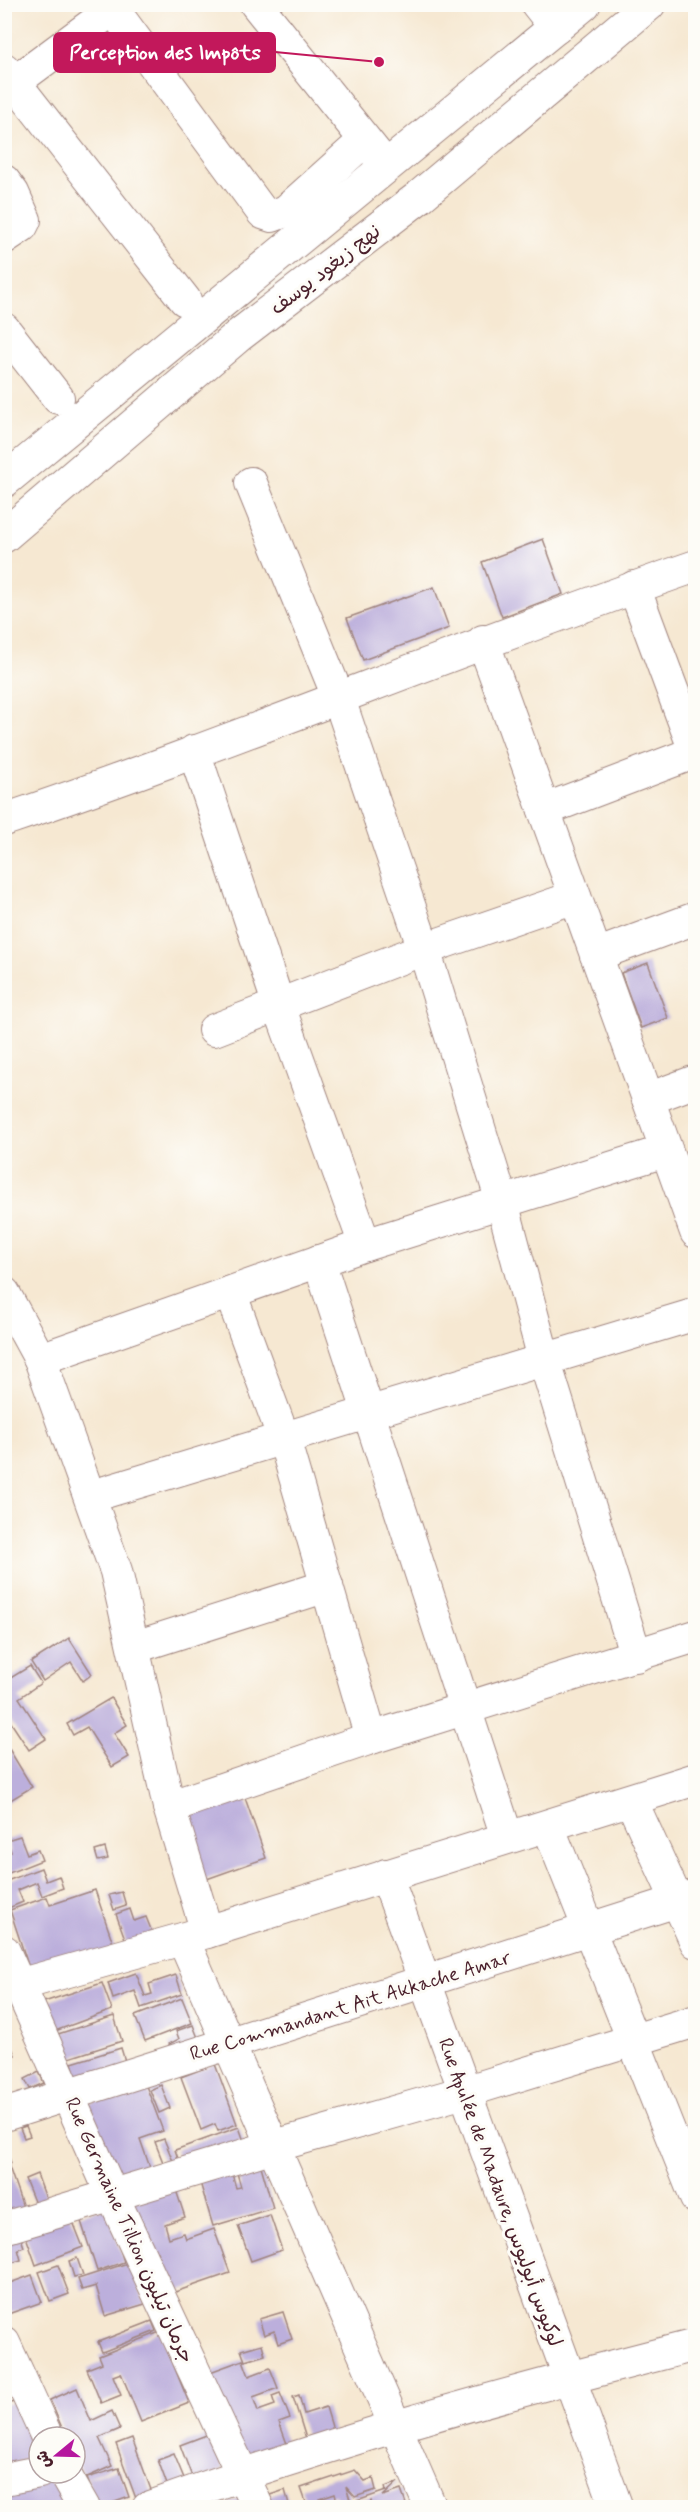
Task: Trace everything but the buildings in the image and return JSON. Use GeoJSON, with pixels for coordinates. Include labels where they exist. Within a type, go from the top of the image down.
{"type":"FeatureCollection","features":[{"type":"Feature","properties":{"kind":"highway","name":"نهج زيغود يوسف"},"geometry":{"type":"LineString","coordinates":[[4,536],[238,336],[418,198],[649,4]]}},
{"type":"Feature","properties":{"kind":"highway","name":"نهج زيغود يوسف"},"geometry":{"type":"LineString","coordinates":[[4,481],[387,166],[566,10]]}},
{"type":"Feature","properties":{"kind":"street"},"geometry":{"type":"LineString","coordinates":[[259,5],[364,141],[387,166]]}},
{"type":"Feature","properties":{"kind":"street"},"geometry":{"type":"LineString","coordinates":[[185,300],[8,80],[114,6],[263,213],[275,216],[286,211],[364,141]]}},
{"type":"Feature","properties":{"kind":"street"},"geometry":{"type":"LineString","coordinates":[[4,181],[13,193],[25,220],[22,226],[4,238]]}},
{"type":"Feature","properties":{"kind":"street"},"geometry":{"type":"LineString","coordinates":[[4,329],[58,398]]}},
{"type":"Feature","properties":{"kind":"street"},"geometry":{"type":"LineString","coordinates":[[251,483],[339,699],[424,950],[502,1202],[544,1359],[636,1656]]}},
{"type":"Feature","properties":{"kind":"street"},"geometry":{"type":"LineString","coordinates":[[4,820],[339,699],[483,641],[696,566]]}},
{"type":"Feature","properties":{"kind":"street"},"geometry":{"type":"LineString","coordinates":[[544,810],[695,753],[634,587]]}},
{"type":"Feature","properties":{"kind":"street"},"geometry":{"type":"LineString","coordinates":[[483,641],[696,1232]]}},
{"type":"Feature","properties":{"kind":"street"},"geometry":{"type":"LineString","coordinates":[[194,751],[279,1006],[365,1245]]}},
{"type":"Feature","properties":{"kind":"street"},"geometry":{"type":"LineString","coordinates":[[214,1030],[424,950],[575,897]]}},
{"type":"Feature","properties":{"kind":"street"},"geometry":{"type":"LineString","coordinates":[[596,956],[696,918]]}},
{"type":"Feature","properties":{"kind":"street"},"geometry":{"type":"LineString","coordinates":[[648,1099],[696,1081]]}},
{"type":"Feature","properties":{"kind":"street"},"geometry":{"type":"LineString","coordinates":[[40,1359],[365,1245],[665,1151]]}},
{"type":"Feature","properties":{"kind":"street"},"geometry":{"type":"LineString","coordinates":[[319,1261],[507,1837]]}},
{"type":"Feature","properties":{"kind":"street"},"geometry":{"type":"LineString","coordinates":[[230,1292],[284,1439],[371,1738]]}},
{"type":"Feature","properties":{"kind":"street"},"geometry":{"type":"LineString","coordinates":[[4,1293],[40,1359],[92,1496],[116,1571],[135,1647],[195,1936],[227,2043],[430,2508]]}},
{"type":"Feature","properties":{"kind":"street"},"geometry":{"type":"LineString","coordinates":[[92,1496],[696,1314]]}},
{"type":"Feature","properties":{"kind":"street"},"geometry":{"type":"LineString","coordinates":[[135,1647],[327,1586]]}},
{"type":"Feature","properties":{"kind":"street"},"geometry":{"type":"LineString","coordinates":[[169,1807],[371,1738],[696,1636]]}},
{"type":"Feature","properties":{"kind":"street"},"geometry":{"type":"LineString","coordinates":[[11,1986],[195,1936],[696,1779]]}},
{"type":"Feature","properties":{"kind":"street"},"geometry":{"type":"LineString","coordinates":[[631,1800],[686,1898],[696,1942]]}},
{"type":"Feature","properties":{"kind":"street"},"geometry":{"type":"LineString","coordinates":[[548,1826],[693,2184]]}},
{"type":"Feature","properties":{"kind":"street","name":"Rue Apulée de Madaure, لوكيوس أبوليوس"},"geometry":{"type":"LineString","coordinates":[[386,1875],[423,1983],[617,2508]]}},
{"type":"Feature","properties":{"kind":"street","name":"Rue Commandant Ait Akkache Amar"},"geometry":{"type":"LineString","coordinates":[[4,2115],[686,1898]]}},
{"type":"Feature","properties":{"kind":"street","name":"Rue Germaine Tillion جرمان تيليون"},"geometry":{"type":"LineString","coordinates":[[4,1951],[11,1986],[68,2093],[113,2197],[258,2508]]}},
{"type":"Feature","properties":{"kind":"street"},"geometry":{"type":"LineString","coordinates":[[4,2228],[696,2021]]}},
{"type":"Feature","properties":{"kind":"street"},"geometry":{"type":"LineString","coordinates":[[4,2343],[42,2425]]}},
{"type":"Feature","properties":{"kind":"street"},"geometry":{"type":"LineString","coordinates":[[148,2508],[242,2473],[396,2426],[569,2377],[696,2345]]}},
{"type":"Feature","properties":{"kind":"street"},"geometry":{"type":"LineString","coordinates":[[4,2479],[27,2474]]}},
{"type":"Feature","properties":{"kind":"street"},"geometry":{"type":"LineString","coordinates":[[71,2485],[84,2508]]}},
{"type":"Feature","properties":{"kind":"place","name":"Perception des Impôts"},"geometry":{"type":"Point","coordinates":[379,62]}}]}
